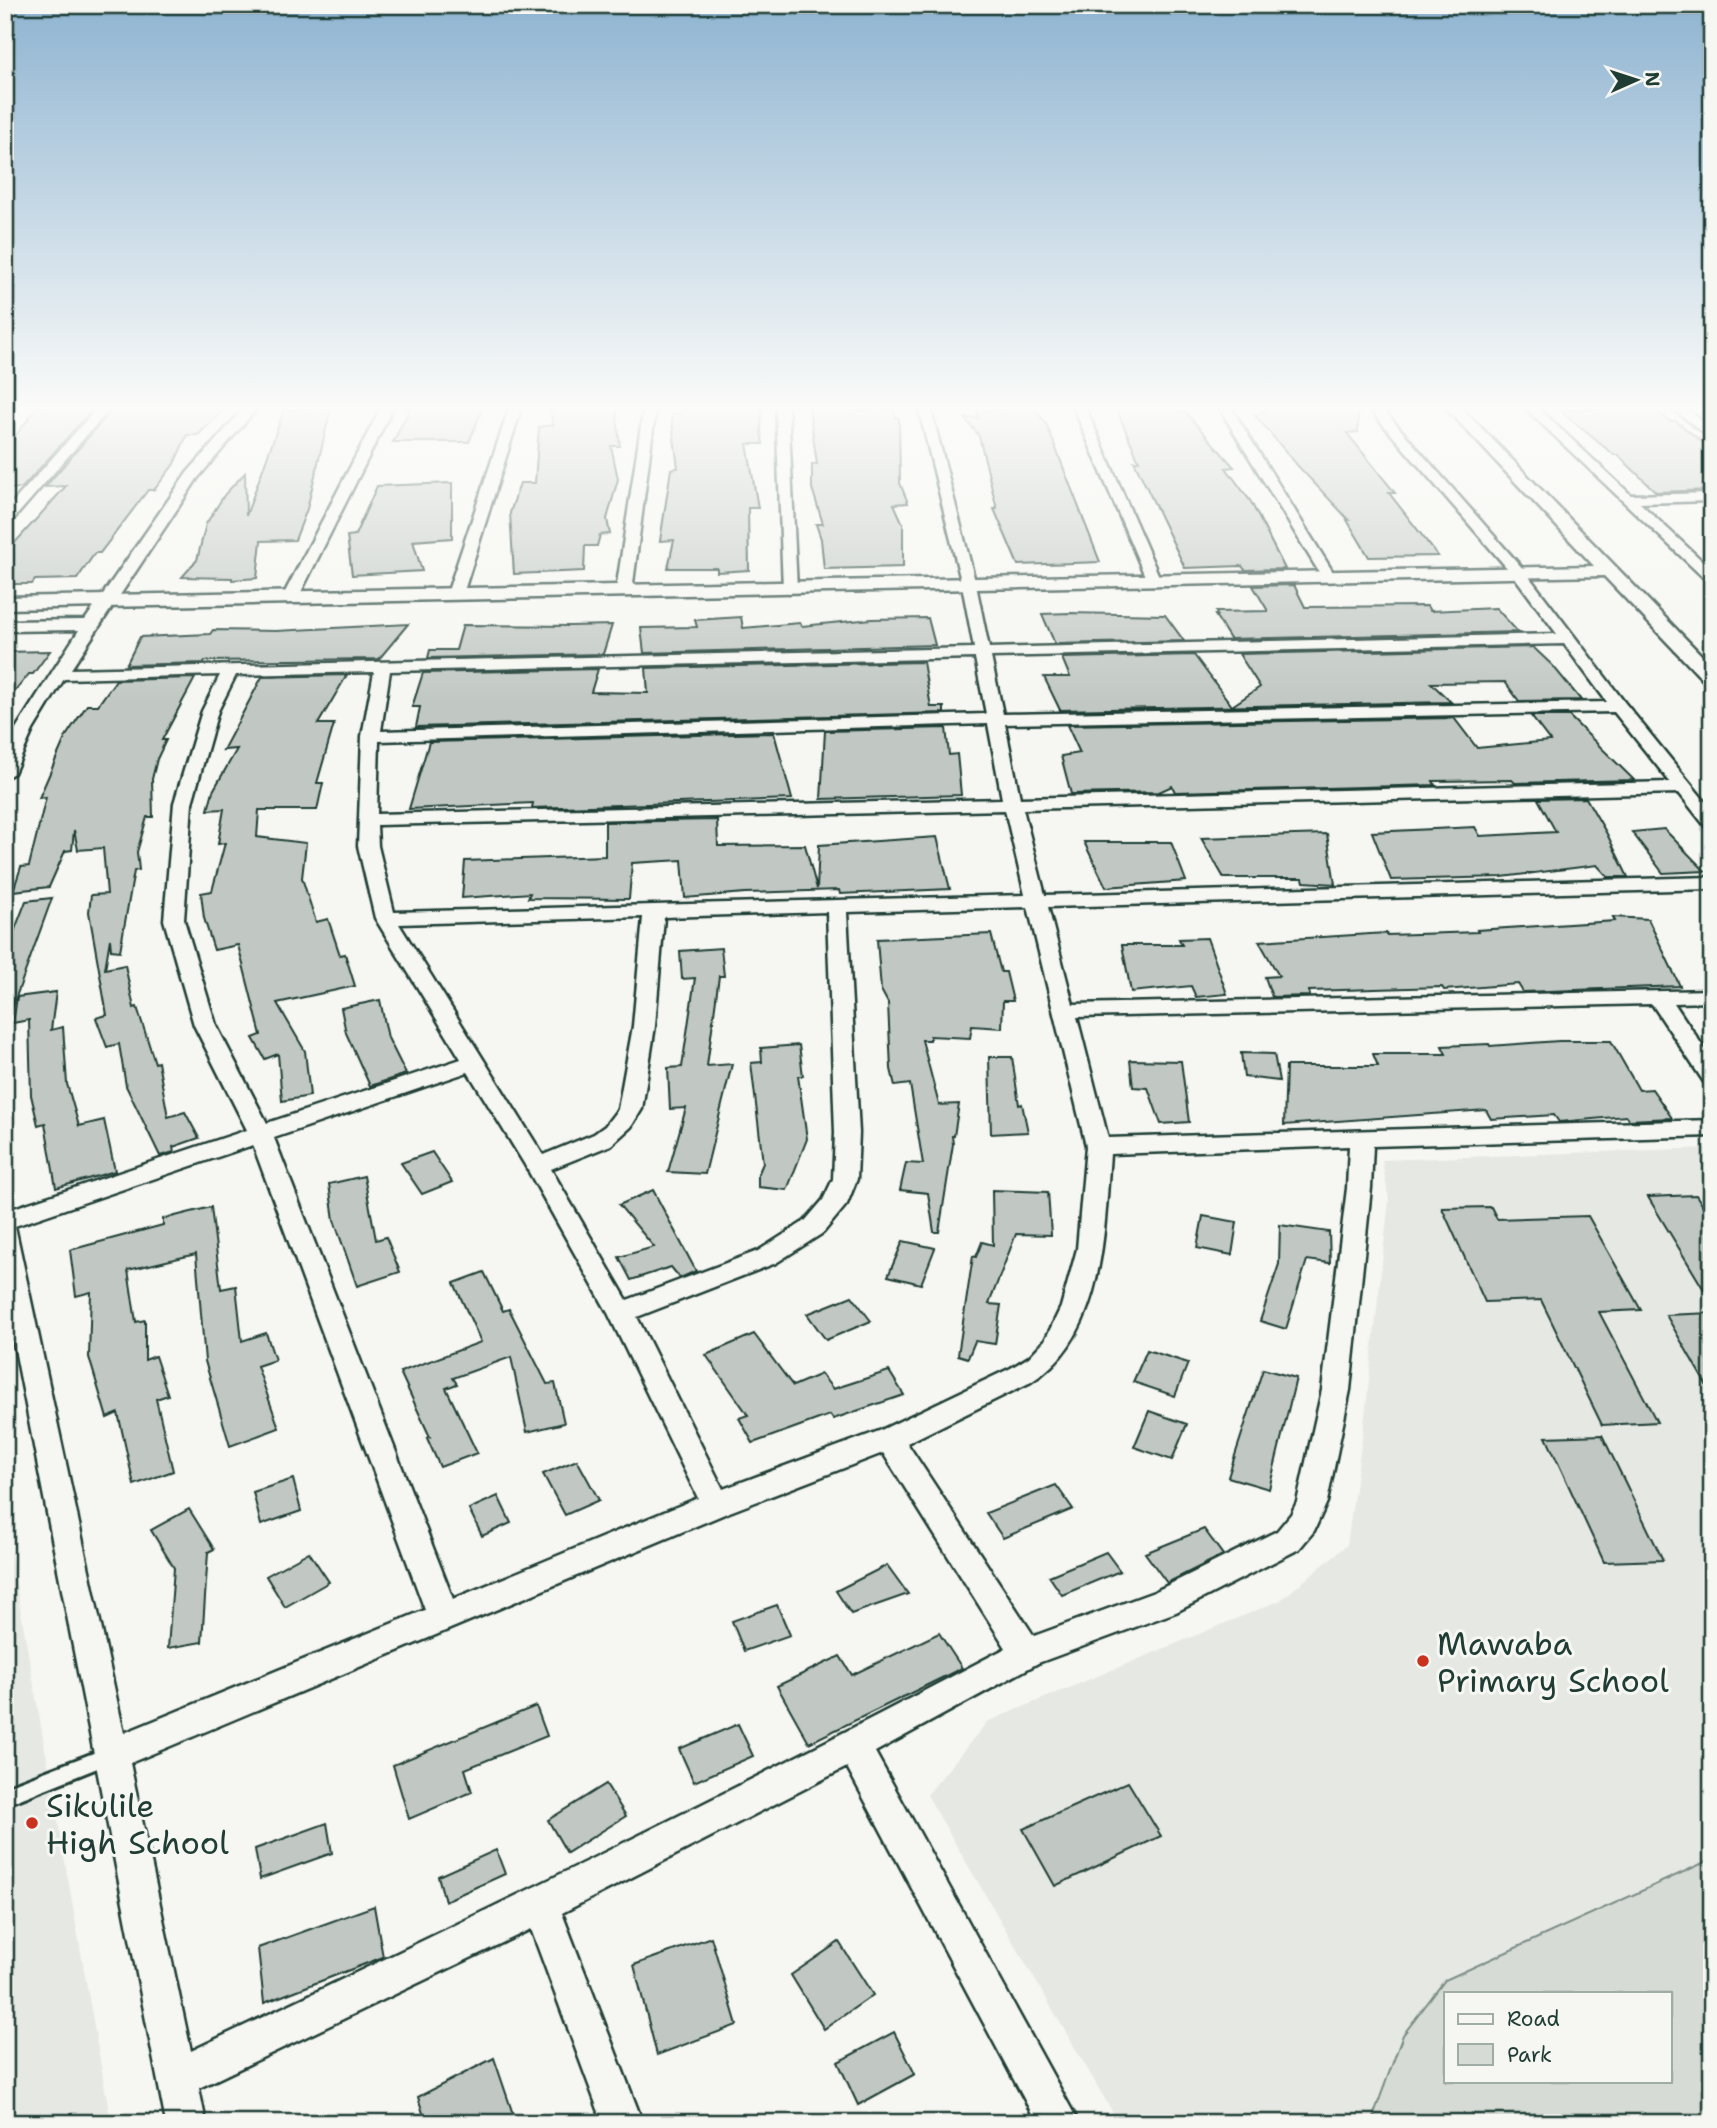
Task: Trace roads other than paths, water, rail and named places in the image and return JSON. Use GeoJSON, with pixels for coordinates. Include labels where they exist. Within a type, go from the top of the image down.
{"type":"FeatureCollection","features":[{"type":"Feature","properties":{"kind":"street"},"geometry":{"type":"LineString","coordinates":[[5,520],[18,505]]}},
{"type":"Feature","properties":{"kind":"street"},"geometry":{"type":"LineString","coordinates":[[5,773],[24,730],[90,625],[171,505]]}},
{"type":"Feature","properties":{"kind":"street"},"geometry":{"type":"LineString","coordinates":[[291,596],[338,505]]}},
{"type":"Feature","properties":{"kind":"street"},"geometry":{"type":"LineString","coordinates":[[455,594],[484,505]]}},
{"type":"Feature","properties":{"kind":"street"},"geometry":{"type":"LineString","coordinates":[[624,591],[636,505]]}},
{"type":"Feature","properties":{"kind":"street"},"geometry":{"type":"LineString","coordinates":[[786,505],[790,589]]}},
{"type":"Feature","properties":{"kind":"street"},"geometry":{"type":"LineString","coordinates":[[112,1754],[716,1504],[890,1439],[1021,1375],[1039,1364],[1056,1346],[1074,1307],[1090,1248],[1098,1146],[1012,802],[969,585],[949,505]]}},
{"type":"Feature","properties":{"kind":"street"},"geometry":{"type":"LineString","coordinates":[[1122,505],[1154,580]]}},
{"type":"Feature","properties":{"kind":"street"},"geometry":{"type":"LineString","coordinates":[[1285,505],[1329,577]]}},
{"type":"Feature","properties":{"kind":"street"},"geometry":{"type":"LineString","coordinates":[[1459,505],[1519,573],[1619,707],[1712,822]]}},
{"type":"Feature","properties":{"kind":"street"},"geometry":{"type":"LineString","coordinates":[[1544,505],[1712,678]]}},
{"type":"Feature","properties":{"kind":"street"},"geometry":{"type":"LineString","coordinates":[[1635,505],[1709,573]]}},
{"type":"Feature","properties":{"kind":"street"},"geometry":{"type":"LineString","coordinates":[[5,603],[1606,571]]}},
{"type":"Feature","properties":{"kind":"street"},"geometry":{"type":"LineString","coordinates":[[5,626],[90,625]]}},
{"type":"Feature","properties":{"kind":"street"},"geometry":{"type":"LineString","coordinates":[[60,674],[1567,639]]}},
{"type":"Feature","properties":{"kind":"street"},"geometry":{"type":"LineString","coordinates":[[383,665],[371,736],[367,820],[368,846],[385,918],[537,1165],[621,1313],[716,1504]]}},
{"type":"Feature","properties":{"kind":"street"},"geometry":{"type":"LineString","coordinates":[[230,669],[210,710],[183,803],[174,920],[205,1024],[260,1132],[444,1617]]}},
{"type":"Feature","properties":{"kind":"street"},"geometry":{"type":"LineString","coordinates":[[371,736],[994,719],[1619,707]]}},
{"type":"Feature","properties":{"kind":"street"},"geometry":{"type":"LineString","coordinates":[[367,820],[1683,787]]}},
{"type":"Feature","properties":{"kind":"street"},"geometry":{"type":"LineString","coordinates":[[385,918],[1712,883]]}},
{"type":"Feature","properties":{"kind":"street"},"geometry":{"type":"LineString","coordinates":[[621,1313],[766,1257],[814,1227],[834,1204],[845,1180],[847,1133],[837,905]]}},
{"type":"Feature","properties":{"kind":"street"},"geometry":{"type":"LineString","coordinates":[[537,1165],[598,1143],[624,1122],[630,1109],[644,1026],[654,909]]}},
{"type":"Feature","properties":{"kind":"street"},"geometry":{"type":"LineString","coordinates":[[1066,1011],[1712,996]]}},
{"type":"Feature","properties":{"kind":"street"},"geometry":{"type":"LineString","coordinates":[[1659,998],[1712,1077]]}},
{"type":"Feature","properties":{"kind":"street"},"geometry":{"type":"LineString","coordinates":[[5,1220],[260,1132],[475,1062]]}},
{"type":"Feature","properties":{"kind":"street"},"geometry":{"type":"LineString","coordinates":[[1098,1146],[1712,1128]]}},
{"type":"Feature","properties":{"kind":"street"},"geometry":{"type":"LineString","coordinates":[[177,2078],[541,1905],[854,1746],[1027,1653],[1165,1602],[1288,1541],[1303,1522],[1312,1502],[1336,1390],[1359,1188],[1361,1140]]}},
{"type":"Feature","properties":{"kind":"street"},"geometry":{"type":"LineString","coordinates":[[5,1231],[186,2123]]}},
{"type":"Feature","properties":{"kind":"street"},"geometry":{"type":"LineString","coordinates":[[890,1439],[1027,1653]]}},
{"type":"Feature","properties":{"kind":"street"},"geometry":{"type":"LineString","coordinates":[[854,1746],[1059,2123]]}},
{"type":"Feature","properties":{"kind":"street"},"geometry":{"type":"LineString","coordinates":[[541,1905],[623,2123]]}},
{"type":"Feature","properties":{"kind":"lane"},"geometry":{"type":"LineString","coordinates":[[5,1796],[112,1754]]}},
{"type":"Feature","properties":{"kind":"place","name":"Mawaba Primary School"},"geometry":{"type":"Point","coordinates":[1423,1661]}},
{"type":"Feature","properties":{"kind":"place","name":"Sikulile High School"},"geometry":{"type":"Point","coordinates":[32,1823]}}]}
